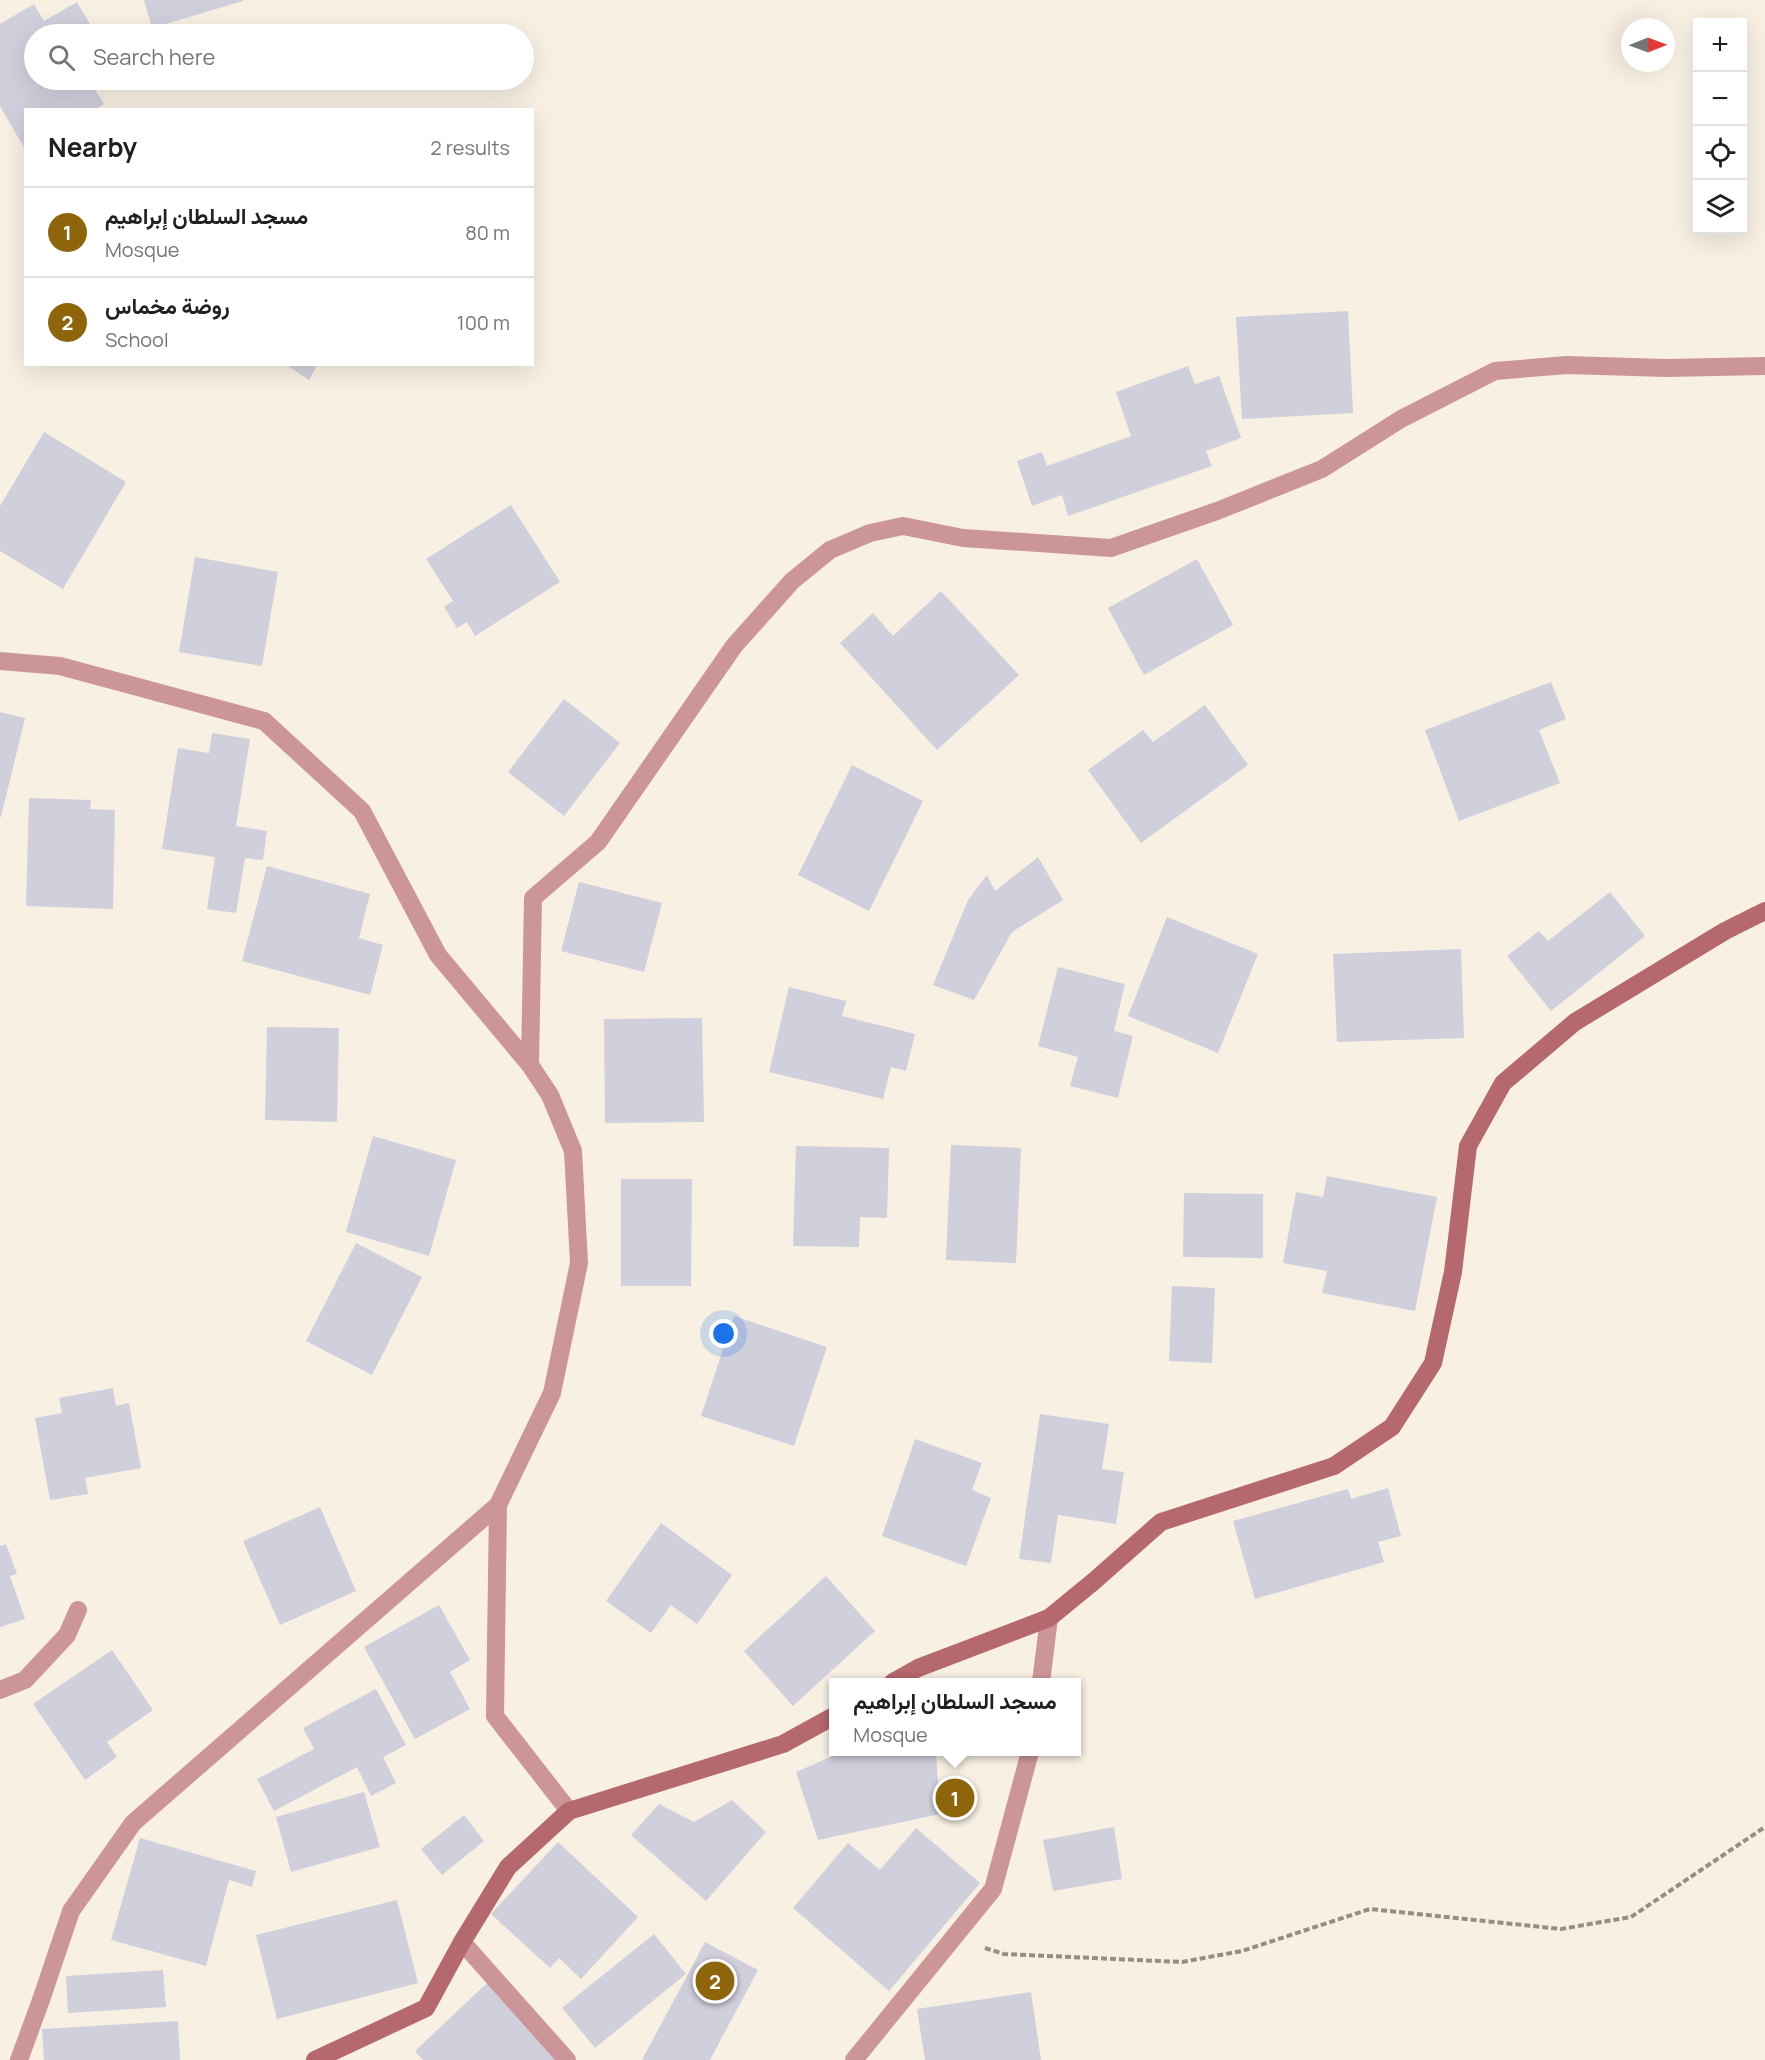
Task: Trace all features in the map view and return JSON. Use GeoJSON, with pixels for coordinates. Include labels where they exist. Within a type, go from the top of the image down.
{"type":"FeatureCollection","features":[{"type":"Feature","properties":{"kind":"street"},"geometry":{"type":"LineString","coordinates":[[530,1065],[533,898],[598,842],[734,646],[792,581],[830,550],[870,533],[903,526],[963,538],[1111,548],[1217,511],[1322,469],[1401,419],[1495,371],[1567,365],[1666,368],[1765,366]]}},
{"type":"Feature","properties":{"kind":"street"},"geometry":{"type":"LineString","coordinates":[[0,661],[60,666],[264,721],[362,811],[438,955],[530,1065],[550,1095],[573,1151],[579,1263],[552,1393],[498,1506],[133,1823],[70,1911],[19,2060]]}},
{"type":"Feature","properties":{"kind":"street"},"geometry":{"type":"LineString","coordinates":[[901,1678],[918,1668],[1049,1618],[1094,1582],[1161,1522],[1334,1466],[1392,1427],[1433,1363],[1453,1272],[1468,1146],[1503,1083],[1575,1022],[1725,931],[1765,911]]}},
{"type":"Feature","properties":{"kind":"street"},"geometry":{"type":"LineString","coordinates":[[498,1506],[495,1716],[569,1811]]}},
{"type":"Feature","properties":{"kind":"street"},"geometry":{"type":"LineString","coordinates":[[0,1690],[25,1680],[67,1635],[78,1610]]}},
{"type":"Feature","properties":{"kind":"street"},"geometry":{"type":"LineString","coordinates":[[1042,1678],[1049,1618]]}},
{"type":"Feature","properties":{"kind":"street"},"geometry":{"type":"LineString","coordinates":[[315,2060],[426,2008],[462,1942],[508,1867],[569,1811],[783,1744],[829,1719]]}},
{"type":"Feature","properties":{"kind":"street"},"geometry":{"type":"LineString","coordinates":[[854,2060],[993,1889],[1029,1756]]}},
{"type":"Feature","properties":{"kind":"street"},"geometry":{"type":"LineString","coordinates":[[462,1942],[567,2060]]}},
{"type":"Feature","properties":{"kind":"path"},"geometry":{"type":"LineString","coordinates":[[954,1938],[1004,1954],[1182,1962],[1242,1951],[1370,1909],[1561,1929],[1631,1917],[1765,1827]]}},
{"type":"Feature","properties":{"kind":"building"},"geometry":{"type":"Polygon","coordinates":[[[144,0],[243,0],[165,24],[151,24],[144,0]]]}},
{"type":"Feature","properties":{"kind":"building"},"geometry":{"type":"Polygon","coordinates":[[[77,2],[90,24],[24,24],[24,90],[95,90],[104,104],[97,108],[24,108],[24,148],[0,106],[0,24],[34,4],[44,21],[77,2]]]}},
{"type":"Feature","properties":{"kind":"building"},"geometry":{"type":"Polygon","coordinates":[[[1348,311],[1353,413],[1242,419],[1236,317],[1348,311]]]}},
{"type":"Feature","properties":{"kind":"building"},"geometry":{"type":"Polygon","coordinates":[[[288,366],[317,366],[309,380],[288,366]]]}},
{"type":"Feature","properties":{"kind":"building"},"geometry":{"type":"Polygon","coordinates":[[[1188,366],[1195,384],[1219,376],[1241,438],[1206,451],[1212,466],[1068,516],[1062,495],[1032,506],[1017,461],[1042,452],[1047,466],[1131,436],[1116,392],[1188,366]]]}},
{"type":"Feature","properties":{"kind":"building"},"geometry":{"type":"Polygon","coordinates":[[[44,432],[126,482],[63,589],[0,551],[0,506],[44,432]]]}},
{"type":"Feature","properties":{"kind":"building"},"geometry":{"type":"Polygon","coordinates":[[[511,505],[560,582],[475,636],[467,622],[457,628],[444,607],[453,601],[426,559],[511,505]]]}},
{"type":"Feature","properties":{"kind":"building"},"geometry":{"type":"Polygon","coordinates":[[[195,557],[278,572],[262,666],[179,652],[195,557]]]}},
{"type":"Feature","properties":{"kind":"building"},"geometry":{"type":"Polygon","coordinates":[[[1197,559],[1233,625],[1144,675],[1108,608],[1197,559]]]}},
{"type":"Feature","properties":{"kind":"building"},"geometry":{"type":"Polygon","coordinates":[[[941,591],[1019,675],[937,750],[840,643],[873,613],[893,636],[941,591]]]}},
{"type":"Feature","properties":{"kind":"building"},"geometry":{"type":"Polygon","coordinates":[[[1551,682],[1566,719],[1539,730],[1560,783],[1459,821],[1425,730],[1551,682]]]}},
{"type":"Feature","properties":{"kind":"building"},"geometry":{"type":"Polygon","coordinates":[[[564,699],[620,743],[564,816],[508,772],[564,699]]]}},
{"type":"Feature","properties":{"kind":"building"},"geometry":{"type":"Polygon","coordinates":[[[1205,705],[1248,765],[1141,843],[1088,770],[1143,730],[1153,742],[1205,705]]]}},
{"type":"Feature","properties":{"kind":"building"},"geometry":{"type":"Polygon","coordinates":[[[0,712],[25,718],[1,817],[0,817],[0,712]]]}},
{"type":"Feature","properties":{"kind":"building"},"geometry":{"type":"Polygon","coordinates":[[[212,733],[250,739],[236,826],[267,831],[263,860],[245,858],[236,913],[207,909],[215,857],[162,849],[178,748],[209,753],[212,733]]]}},
{"type":"Feature","properties":{"kind":"building"},"geometry":{"type":"Polygon","coordinates":[[[852,765],[923,801],[869,911],[798,875],[852,765]]]}},
{"type":"Feature","properties":{"kind":"building"},"geometry":{"type":"Polygon","coordinates":[[[29,798],[91,800],[90,809],[115,810],[113,909],[26,906],[29,798]]]}},
{"type":"Feature","properties":{"kind":"building"},"geometry":{"type":"Polygon","coordinates":[[[1038,857],[1063,900],[1012,932],[974,1000],[933,985],[968,900],[987,875],[995,891],[1038,857]]]}},
{"type":"Feature","properties":{"kind":"building"},"geometry":{"type":"Polygon","coordinates":[[[267,866],[370,894],[359,938],[383,945],[370,995],[242,961],[267,866]]]}},
{"type":"Feature","properties":{"kind":"building"},"geometry":{"type":"Polygon","coordinates":[[[579,882],[662,903],[644,972],[561,951],[579,882]]]}},
{"type":"Feature","properties":{"kind":"building"},"geometry":{"type":"Polygon","coordinates":[[[1610,892],[1645,936],[1551,1011],[1507,956],[1539,931],[1548,941],[1610,892]]]}},
{"type":"Feature","properties":{"kind":"building"},"geometry":{"type":"Polygon","coordinates":[[[1167,917],[1258,954],[1218,1053],[1128,1016],[1167,917]]]}},
{"type":"Feature","properties":{"kind":"building"},"geometry":{"type":"Polygon","coordinates":[[[1461,949],[1464,1038],[1337,1042],[1333,954],[1461,949]]]}},
{"type":"Feature","properties":{"kind":"building"},"geometry":{"type":"Polygon","coordinates":[[[1058,967],[1125,984],[1114,1031],[1133,1036],[1118,1098],[1070,1086],[1078,1057],[1038,1046],[1058,967]]]}},
{"type":"Feature","properties":{"kind":"building"},"geometry":{"type":"Polygon","coordinates":[[[789,987],[846,1001],[842,1016],[915,1034],[906,1071],[891,1067],[883,1099],[769,1072],[789,987]]]}},
{"type":"Feature","properties":{"kind":"building"},"geometry":{"type":"Polygon","coordinates":[[[702,1018],[704,1122],[605,1123],[604,1019],[702,1018]]]}},
{"type":"Feature","properties":{"kind":"building"},"geometry":{"type":"Polygon","coordinates":[[[267,1027],[339,1028],[337,1122],[265,1120],[267,1027]]]}},
{"type":"Feature","properties":{"kind":"building"},"geometry":{"type":"Polygon","coordinates":[[[373,1136],[456,1160],[429,1256],[346,1232],[373,1136]]]}},
{"type":"Feature","properties":{"kind":"building"},"geometry":{"type":"Polygon","coordinates":[[[951,1145],[1021,1148],[1016,1263],[946,1260],[951,1145]]]}},
{"type":"Feature","properties":{"kind":"building"},"geometry":{"type":"Polygon","coordinates":[[[796,1146],[889,1148],[887,1218],[860,1217],[859,1247],[793,1246],[796,1146]]]}},
{"type":"Feature","properties":{"kind":"building"},"geometry":{"type":"Polygon","coordinates":[[[1327,1176],[1437,1197],[1415,1311],[1322,1293],[1327,1271],[1283,1263],[1296,1192],[1323,1197],[1327,1176]]]}},
{"type":"Feature","properties":{"kind":"building"},"geometry":{"type":"Polygon","coordinates":[[[621,1179],[692,1179],[691,1286],[621,1286],[621,1179]]]}},
{"type":"Feature","properties":{"kind":"building"},"geometry":{"type":"Polygon","coordinates":[[[1184,1193],[1263,1194],[1263,1258],[1183,1257],[1184,1193]]]}},
{"type":"Feature","properties":{"kind":"building"},"geometry":{"type":"Polygon","coordinates":[[[356,1243],[422,1277],[372,1375],[306,1341],[356,1243]]]}},
{"type":"Feature","properties":{"kind":"building"},"geometry":{"type":"Polygon","coordinates":[[[1172,1286],[1215,1288],[1212,1363],[1169,1361],[1172,1286]]]}},
{"type":"Feature","properties":{"kind":"building"},"geometry":{"type":"Polygon","coordinates":[[[734,1316],[827,1347],[794,1446],[701,1416],[734,1316]]]}},
{"type":"Feature","properties":{"kind":"building"},"geometry":{"type":"Polygon","coordinates":[[[113,1388],[116,1406],[129,1403],[141,1468],[85,1478],[88,1494],[50,1500],[35,1418],[62,1413],[59,1398],[113,1388]]]}},
{"type":"Feature","properties":{"kind":"building"},"geometry":{"type":"Polygon","coordinates":[[[1040,1414],[1109,1424],[1102,1469],[1124,1472],[1116,1524],[1058,1515],[1051,1563],[1019,1559],[1040,1414]]]}},
{"type":"Feature","properties":{"kind":"building"},"geometry":{"type":"Polygon","coordinates":[[[915,1439],[982,1463],[972,1490],[991,1498],[966,1566],[882,1536],[915,1439]]]}},
{"type":"Feature","properties":{"kind":"building"},"geometry":{"type":"Polygon","coordinates":[[[1388,1488],[1401,1536],[1378,1542],[1384,1562],[1255,1599],[1233,1521],[1348,1489],[1351,1499],[1388,1488]]]}},
{"type":"Feature","properties":{"kind":"building"},"geometry":{"type":"Polygon","coordinates":[[[320,1507],[356,1591],[280,1625],[243,1541],[320,1507]]]}},
{"type":"Feature","properties":{"kind":"building"},"geometry":{"type":"Polygon","coordinates":[[[661,1523],[732,1575],[697,1624],[671,1605],[651,1633],[606,1601],[661,1523]]]}},
{"type":"Feature","properties":{"kind":"building"},"geometry":{"type":"Polygon","coordinates":[[[6,1544],[17,1574],[10,1576],[25,1619],[0,1627],[0,1546],[6,1544]]]}},
{"type":"Feature","properties":{"kind":"building"},"geometry":{"type":"Polygon","coordinates":[[[826,1576],[875,1631],[793,1706],[744,1651],[826,1576]]]}},
{"type":"Feature","properties":{"kind":"building"},"geometry":{"type":"Polygon","coordinates":[[[439,1605],[470,1660],[450,1672],[470,1709],[415,1739],[364,1647],[439,1605]]]}},
{"type":"Feature","properties":{"kind":"building"},"geometry":{"type":"Polygon","coordinates":[[[112,1650],[153,1710],[107,1742],[117,1757],[85,1780],[33,1704],[112,1650]]]}},
{"type":"Feature","properties":{"kind":"building"},"geometry":{"type":"Polygon","coordinates":[[[376,1689],[406,1745],[383,1757],[396,1783],[371,1796],[357,1767],[274,1811],[257,1779],[314,1749],[303,1728],[376,1689]]]}},
{"type":"Feature","properties":{"kind":"building"},"geometry":{"type":"Polygon","coordinates":[[[833,1756],[936,1756],[940,1814],[818,1840],[796,1772],[833,1756]]]}},
{"type":"Feature","properties":{"kind":"building"},"geometry":{"type":"Polygon","coordinates":[[[364,1792],[380,1847],[291,1872],[276,1817],[364,1792]]]}},
{"type":"Feature","properties":{"kind":"building"},"geometry":{"type":"Polygon","coordinates":[[[732,1800],[766,1832],[706,1901],[631,1835],[659,1804],[694,1822],[732,1800]]]}},
{"type":"Feature","properties":{"kind":"building"},"geometry":{"type":"Polygon","coordinates":[[[464,1815],[484,1841],[442,1875],[421,1849],[464,1815]]]}},
{"type":"Feature","properties":{"kind":"building"},"geometry":{"type":"Polygon","coordinates":[[[1114,1827],[1122,1879],[1053,1891],[1043,1840],[1114,1827]]]}},
{"type":"Feature","properties":{"kind":"building"},"geometry":{"type":"Polygon","coordinates":[[[916,1828],[980,1883],[889,1991],[793,1908],[848,1843],[880,1870],[916,1828]]]}},
{"type":"Feature","properties":{"kind":"building"},"geometry":{"type":"Polygon","coordinates":[[[140,1838],[256,1871],[252,1887],[229,1880],[206,1966],[111,1940],[140,1838]]]}},
{"type":"Feature","properties":{"kind":"building"},"geometry":{"type":"Polygon","coordinates":[[[558,1842],[638,1917],[581,1979],[559,1958],[550,1968],[491,1914],[558,1842]]]}},
{"type":"Feature","properties":{"kind":"building"},"geometry":{"type":"Polygon","coordinates":[[[397,1900],[418,1983],[277,2019],[256,1935],[397,1900]]]}},
{"type":"Feature","properties":{"kind":"building"},"geometry":{"type":"Polygon","coordinates":[[[654,1934],[686,1974],[595,2048],[562,2008],[654,1934]]]}},
{"type":"Feature","properties":{"kind":"building"},"geometry":{"type":"Polygon","coordinates":[[[705,1942],[758,1970],[710,2060],[642,2060],[705,1942]]]}},
{"type":"Feature","properties":{"kind":"building"},"geometry":{"type":"Polygon","coordinates":[[[163,1970],[166,2007],[68,2013],[66,1976],[163,1970]]]}},
{"type":"Feature","properties":{"kind":"building"},"geometry":{"type":"Polygon","coordinates":[[[487,1983],[561,2060],[423,2060],[415,2051],[487,1983]]]}},
{"type":"Feature","properties":{"kind":"building"},"geometry":{"type":"Polygon","coordinates":[[[1031,1992],[1041,2060],[925,2060],[917,2009],[1031,1992]]]}},
{"type":"Feature","properties":{"kind":"building"},"geometry":{"type":"Polygon","coordinates":[[[178,2021],[180,2060],[44,2060],[42,2029],[178,2021]]]}},
{"type":"Feature","properties":{"kind":"place","name":"مسجد السلطان إبراهيم"},"geometry":{"type":"Point","coordinates":[955,1798]}},
{"type":"Feature","properties":{"kind":"place","name":"روضة مخماس"},"geometry":{"type":"Point","coordinates":[715,1981]}}]}
